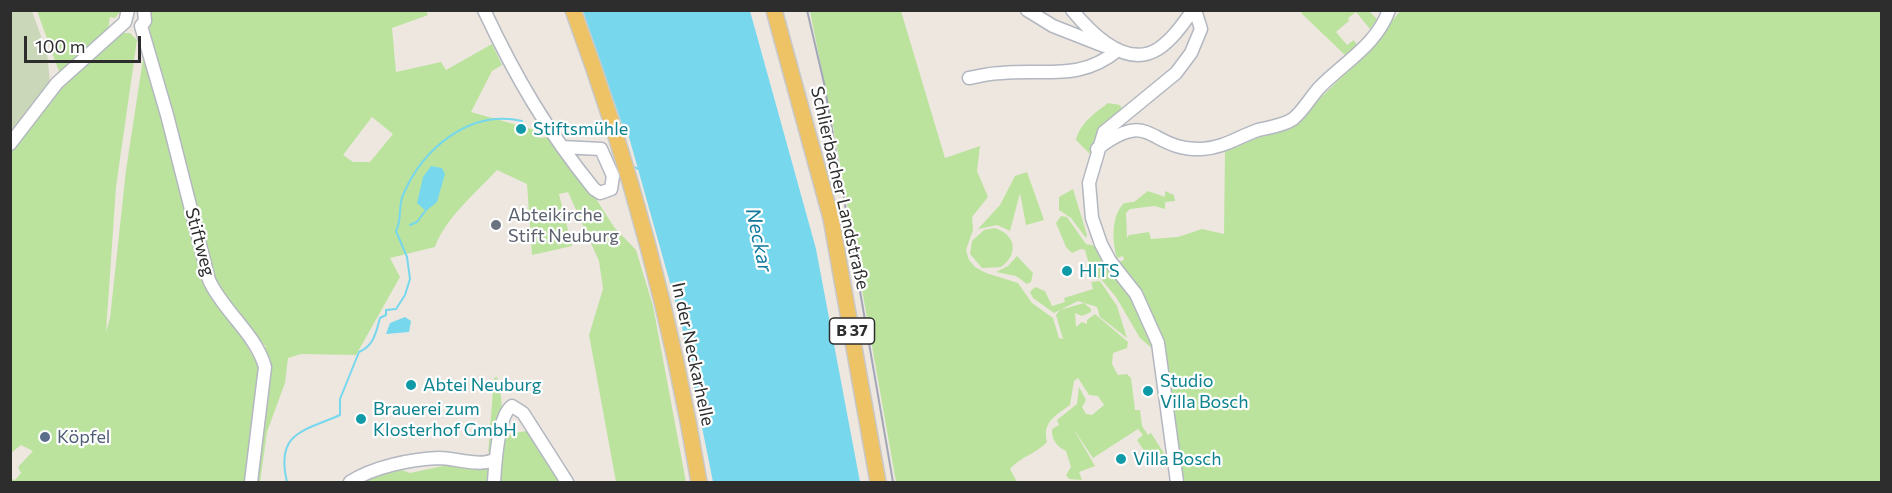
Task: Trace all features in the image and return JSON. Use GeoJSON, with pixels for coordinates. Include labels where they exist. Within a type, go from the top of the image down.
{"type":"FeatureCollection","features":[{"type":"Feature","properties":{"kind":"main road","name":"In der Neckarhelle"},"geometry":{"type":"LineString","coordinates":[[573,10],[609,108],[646,234],[676,364],[699,483]]}},
{"type":"Feature","properties":{"kind":"main road","name":"Schlierbacher Landstraße"},"geometry":{"type":"LineString","coordinates":[[774,10],[831,218],[878,483]]}},
{"type":"Feature","properties":{"kind":"street","name":"Stiftweg"},"geometry":{"type":"LineString","coordinates":[[144,10],[145,21],[141,26],[167,115],[209,280],[223,304],[257,349],[265,367],[251,483]]}},
{"type":"Feature","properties":{"kind":"street"},"geometry":{"type":"LineString","coordinates":[[484,10],[521,86],[562,147],[594,189],[604,193],[610,190],[613,183],[603,151],[590,147],[562,147]]}},
{"type":"Feature","properties":{"kind":"street"},"geometry":{"type":"LineString","coordinates":[[1028,10],[1074,35],[1101,46],[1138,55],[1151,53],[1167,42],[1194,10],[1201,29],[1186,60],[1152,96],[1107,129],[1101,136],[1089,183],[1092,218],[1104,250],[1136,294],[1158,343],[1177,483]]}},
{"type":"Feature","properties":{"kind":"street"},"geometry":{"type":"LineString","coordinates":[[1072,10],[1094,35],[1115,48]]}},
{"type":"Feature","properties":{"kind":"street"},"geometry":{"type":"LineString","coordinates":[[1097,150],[1114,136],[1130,129],[1142,131],[1180,147],[1202,149],[1222,146],[1258,130],[1286,123],[1296,116],[1321,87],[1367,46],[1380,30],[1389,10]]}},
{"type":"Feature","properties":{"kind":"street"},"geometry":{"type":"LineString","coordinates":[[10,144],[57,83],[127,16],[133,27],[141,26]]}},
{"type":"Feature","properties":{"kind":"street"},"geometry":{"type":"LineString","coordinates":[[969,78],[1001,73],[1082,70],[1097,65],[1115,48]]}},
{"type":"Feature","properties":{"kind":"street"},"geometry":{"type":"LineString","coordinates":[[494,483],[494,460],[505,414],[508,408],[514,406],[523,413],[567,483]]}},
{"type":"Feature","properties":{"kind":"street"},"geometry":{"type":"LineString","coordinates":[[350,483],[378,470],[424,459],[483,462],[494,460]]}},
{"type":"Feature","properties":{"kind":"green space"},"geometry":{"type":"Polygon","coordinates":[[[1304,10],[1369,11],[1377,19],[1370,29],[1356,12],[1348,18],[1349,21],[1336,32],[1347,45],[1354,40],[1357,45],[1345,55],[1301,13],[1304,10]]]}},
{"type":"Feature","properties":{"kind":"green space"},"geometry":{"type":"Polygon","coordinates":[[[11,11],[32,11],[47,53],[50,82],[11,138],[11,11]]]}},
{"type":"Feature","properties":{"kind":"green space"},"geometry":{"type":"Polygon","coordinates":[[[37,11],[121,11],[115,18],[110,17],[107,36],[61,77],[37,11]]]}},
{"type":"Feature","properties":{"kind":"green space"},"geometry":{"type":"Polygon","coordinates":[[[149,11],[426,11],[428,15],[392,28],[396,72],[441,62],[446,70],[492,44],[502,65],[492,71],[471,112],[535,130],[541,138],[548,137],[591,191],[614,227],[636,250],[653,306],[686,482],[616,482],[589,335],[603,289],[599,261],[568,192],[559,194],[572,246],[532,255],[527,184],[497,170],[454,216],[435,247],[390,258],[400,277],[356,355],[301,354],[288,358],[285,383],[267,432],[260,482],[11,482],[11,479],[15,480],[21,473],[18,467],[33,451],[21,445],[11,453],[10,149],[57,88],[122,33],[130,33],[137,40],[116,187],[106,332],[110,318],[126,170],[145,46],[206,289],[244,340],[253,357],[266,347],[229,303],[215,279],[150,40],[149,11]],[[372,117],[343,155],[353,162],[370,162],[393,134],[372,117]]]}},
{"type":"Feature","properties":{"kind":"green space"},"geometry":{"type":"Polygon","coordinates":[[[810,11],[901,11],[945,158],[980,146],[977,171],[988,197],[972,217],[973,230],[966,250],[969,260],[975,267],[986,273],[1018,283],[1032,303],[1053,318],[1059,338],[1063,339],[1056,315],[1060,310],[1084,303],[1091,309],[1091,312],[1082,316],[1075,313],[1076,327],[1082,322],[1087,324],[1087,320],[1095,314],[1128,342],[1127,348],[1113,353],[1112,364],[1118,375],[1127,374],[1131,378],[1135,410],[1140,410],[1142,426],[1148,435],[1151,433],[1165,455],[1152,463],[1137,440],[1143,435],[1138,429],[1093,458],[1073,428],[1095,466],[1079,472],[1082,480],[1069,479],[1066,475],[1071,467],[1066,451],[1055,442],[1052,429],[1059,425],[1057,420],[1077,404],[1079,387],[1086,400],[1082,407],[1086,414],[1092,415],[1104,405],[1098,396],[1089,395],[1078,378],[1074,381],[1070,405],[1048,424],[1047,442],[1010,469],[1017,482],[896,482],[836,142],[810,11]]]}},
{"type":"Feature","properties":{"kind":"green space"},"geometry":{"type":"Polygon","coordinates":[[[1400,11],[1881,11],[1881,482],[1180,482],[1163,345],[1119,262],[1124,260],[1123,256],[1117,258],[1114,237],[1115,222],[1120,208],[1124,203],[1134,202],[1148,191],[1165,197],[1165,191],[1174,195],[1175,201],[1165,202],[1165,209],[1154,206],[1130,209],[1126,213],[1127,238],[1129,235],[1149,232],[1151,239],[1178,237],[1202,229],[1224,234],[1225,152],[1257,138],[1288,130],[1365,54],[1400,11]]]}},
{"type":"Feature","properties":{"kind":"green space"},"geometry":{"type":"Polygon","coordinates":[[[1108,103],[1120,105],[1123,110],[1097,132],[1090,154],[1076,140],[1078,134],[1089,119],[1108,103]]]}},
{"type":"Feature","properties":{"kind":"green space"},"geometry":{"type":"Polygon","coordinates":[[[1027,172],[1044,220],[1026,225],[1020,193],[1010,231],[997,225],[978,229],[1000,205],[1015,176],[1027,172]]]}},
{"type":"Feature","properties":{"kind":"green space"},"geometry":{"type":"Polygon","coordinates":[[[1073,189],[1086,238],[1071,218],[1059,210],[1059,197],[1073,189]]]}},
{"type":"Feature","properties":{"kind":"green space"},"geometry":{"type":"Polygon","coordinates":[[[1061,216],[1067,217],[1086,244],[1096,246],[1131,297],[1154,350],[1140,338],[1116,297],[1100,278],[1093,279],[1085,250],[1081,249],[1072,253],[1066,247],[1056,223],[1061,216]]]}},
{"type":"Feature","properties":{"kind":"green space"},"geometry":{"type":"Polygon","coordinates":[[[995,228],[1011,240],[1013,251],[1001,267],[982,268],[970,254],[972,241],[984,230],[995,228]]]}},
{"type":"Feature","properties":{"kind":"green space"},"geometry":{"type":"Polygon","coordinates":[[[1017,256],[1033,273],[1031,282],[1027,284],[1016,276],[996,272],[1008,266],[1017,256]]]}},
{"type":"Feature","properties":{"kind":"green space"},"geometry":{"type":"Polygon","coordinates":[[[1100,281],[1117,306],[1127,338],[1100,317],[1097,307],[1078,301],[1054,313],[1033,298],[1030,292],[1035,287],[1045,291],[1052,306],[1065,302],[1064,298],[1093,289],[1091,282],[1100,281]]]}},
{"type":"Feature","properties":{"kind":"green space"},"geometry":{"type":"Polygon","coordinates":[[[497,377],[502,408],[501,417],[488,454],[494,378],[497,377]]]}},
{"type":"Feature","properties":{"kind":"green space"},"geometry":{"type":"Polygon","coordinates":[[[527,431],[559,482],[499,482],[503,439],[514,433],[527,431]]]}},
{"type":"Feature","properties":{"kind":"green space"},"geometry":{"type":"Polygon","coordinates":[[[452,464],[490,467],[487,482],[367,482],[365,479],[402,470],[410,473],[452,464]]]}},
{"type":"Feature","properties":{"kind":"water","name":"Neckar"},"geometry":{"type":"Polygon","coordinates":[[[583,11],[750,11],[816,249],[860,482],[713,482],[681,322],[627,130],[623,127],[583,11]]]}},
{"type":"Feature","properties":{"kind":"water"},"geometry":{"type":"Polygon","coordinates":[[[431,166],[442,168],[445,174],[437,202],[426,211],[417,203],[423,177],[431,166]]]}},
{"type":"Feature","properties":{"kind":"water"},"geometry":{"type":"Polygon","coordinates":[[[405,317],[411,321],[409,332],[386,334],[390,323],[405,317]]]}},
{"type":"Feature","properties":{"kind":"waterway"},"geometry":{"type":"LineString","coordinates":[[287,482],[284,465],[289,443],[304,430],[340,415],[340,399],[359,352],[371,342],[380,318],[386,315],[386,310],[396,309],[405,295],[410,279],[407,257],[396,231],[403,195],[412,178],[436,148],[467,127],[484,121],[503,119],[522,121]]}},
{"type":"Feature","properties":{"kind":"waterway"},"geometry":{"type":"LineString","coordinates":[[410,225],[417,222],[426,210]]}},
{"type":"Feature","properties":{"kind":"railway"},"geometry":{"type":"LineString","coordinates":[[807,10],[824,83],[893,482]]}},
{"type":"Feature","properties":{"kind":"place","name":"Stiftsmühle"},"geometry":{"type":"Point","coordinates":[521,129]}},
{"type":"Feature","properties":{"kind":"place","name":"Abteikirche Stift Neuburg"},"geometry":{"type":"Point","coordinates":[496,225]}},
{"type":"Feature","properties":{"kind":"place","name":"HITS"},"geometry":{"type":"Point","coordinates":[1067,271]}},
{"type":"Feature","properties":{"kind":"place","name":"Abtei Neuburg"},"geometry":{"type":"Point","coordinates":[411,385]}},
{"type":"Feature","properties":{"kind":"place","name":"Studio Villa Bosch"},"geometry":{"type":"Point","coordinates":[1148,391]}},
{"type":"Feature","properties":{"kind":"place","name":"Brauerei zum Klosterhof GmbH"},"geometry":{"type":"Point","coordinates":[361,419]}},
{"type":"Feature","properties":{"kind":"place","name":"Köpfel"},"geometry":{"type":"Point","coordinates":[45,437]}},
{"type":"Feature","properties":{"kind":"place","name":"Villa Bosch"},"geometry":{"type":"Point","coordinates":[1121,459]}}]}
